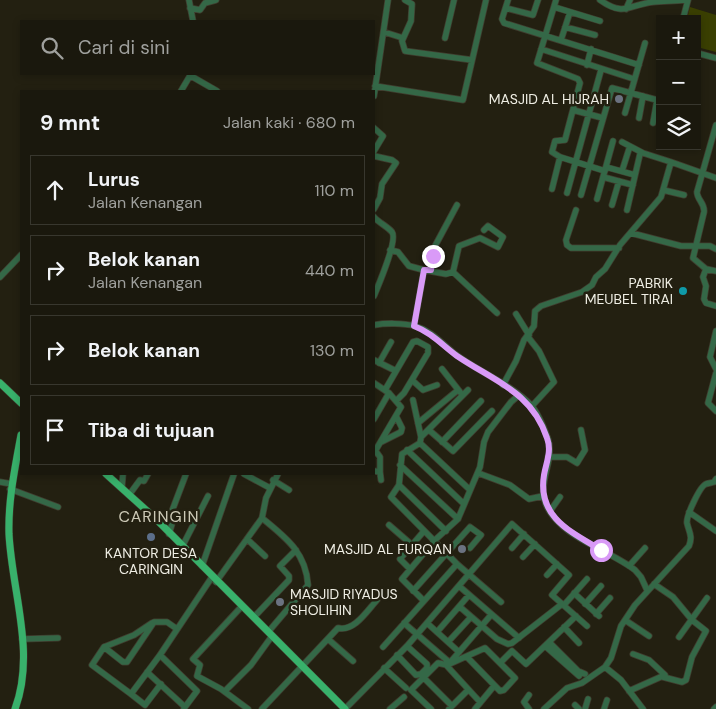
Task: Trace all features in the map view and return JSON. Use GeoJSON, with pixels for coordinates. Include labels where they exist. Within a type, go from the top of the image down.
{"type":"FeatureCollection","features":[{"type":"Feature","properties":{"kind":"main road"},"geometry":{"type":"LineString","coordinates":[[0,383],[20,402]]}},
{"type":"Feature","properties":{"kind":"main road"},"geometry":{"type":"LineString","coordinates":[[15,709],[23,669],[22,639],[11,560],[9,515],[11,486],[20,440]]}},
{"type":"Feature","properties":{"kind":"main road"},"geometry":{"type":"LineString","coordinates":[[107,475],[122,486],[254,617],[341,708]]}},
{"type":"Feature","properties":{"kind":"street"},"geometry":{"type":"LineString","coordinates":[[189,0],[193,20]]}},
{"type":"Feature","properties":{"kind":"street"},"geometry":{"type":"LineString","coordinates":[[190,8],[200,10],[206,2],[216,0]]}},
{"type":"Feature","properties":{"kind":"street"},"geometry":{"type":"LineString","coordinates":[[375,90],[388,0]]}},
{"type":"Feature","properties":{"kind":"street"},"geometry":{"type":"LineString","coordinates":[[405,0],[412,4],[411,21],[403,38],[406,52],[472,60]]}},
{"type":"Feature","properties":{"kind":"street"},"geometry":{"type":"LineString","coordinates":[[445,38],[454,0]]}},
{"type":"Feature","properties":{"kind":"street"},"geometry":{"type":"LineString","coordinates":[[375,86],[463,100],[486,0]]}},
{"type":"Feature","properties":{"kind":"street"},"geometry":{"type":"LineString","coordinates":[[486,14],[490,0]]}},
{"type":"Feature","properties":{"kind":"street"},"geometry":{"type":"LineString","coordinates":[[508,0],[502,19],[504,23],[545,34],[639,65]]}},
{"type":"Feature","properties":{"kind":"street"},"geometry":{"type":"LineString","coordinates":[[506,8],[532,15],[538,0]]}},
{"type":"Feature","properties":{"kind":"street"},"geometry":{"type":"LineString","coordinates":[[556,0],[537,61],[540,66],[579,80],[565,140],[555,141],[552,152],[560,157],[590,165],[618,181],[633,185]]}},
{"type":"Feature","properties":{"kind":"street"},"geometry":{"type":"LineString","coordinates":[[600,0],[612,8],[626,10],[653,2],[686,0],[684,15]]}},
{"type":"Feature","properties":{"kind":"street"},"geometry":{"type":"LineString","coordinates":[[626,10],[630,0]]}},
{"type":"Feature","properties":{"kind":"street"},"geometry":{"type":"LineString","coordinates":[[554,7],[600,21]]}},
{"type":"Feature","properties":{"kind":"street"},"geometry":{"type":"LineString","coordinates":[[561,40],[570,12]]}},
{"type":"Feature","properties":{"kind":"street"},"geometry":{"type":"LineString","coordinates":[[565,26],[595,35]]}},
{"type":"Feature","properties":{"kind":"street"},"geometry":{"type":"LineString","coordinates":[[384,32],[403,38]]}},
{"type":"Feature","properties":{"kind":"street"},"geometry":{"type":"LineString","coordinates":[[624,113],[645,43]]}},
{"type":"Feature","properties":{"kind":"street"},"geometry":{"type":"LineString","coordinates":[[541,49],[634,80]]}},
{"type":"Feature","properties":{"kind":"street"},"geometry":{"type":"LineString","coordinates":[[587,65],[591,49]]}},
{"type":"Feature","properties":{"kind":"street"},"geometry":{"type":"LineString","coordinates":[[701,54],[716,58]]}},
{"type":"Feature","properties":{"kind":"street"},"geometry":{"type":"LineString","coordinates":[[567,193],[574,161],[589,116],[601,70]]}},
{"type":"Feature","properties":{"kind":"street"},"geometry":{"type":"LineString","coordinates":[[182,90],[191,75],[215,90]]}},
{"type":"Feature","properties":{"kind":"street"},"geometry":{"type":"LineString","coordinates":[[581,195],[612,88],[656,98]]}},
{"type":"Feature","properties":{"kind":"street"},"geometry":{"type":"LineString","coordinates":[[639,118],[643,96]]}},
{"type":"Feature","properties":{"kind":"street"},"geometry":{"type":"LineString","coordinates":[[653,123],[658,105]]}},
{"type":"Feature","properties":{"kind":"street"},"geometry":{"type":"LineString","coordinates":[[573,110],[589,116],[603,118]]}},
{"type":"Feature","properties":{"kind":"street"},"geometry":{"type":"LineString","coordinates":[[716,125],[701,172],[697,194],[704,209],[693,260],[706,270],[716,272]]}},
{"type":"Feature","properties":{"kind":"street"},"geometry":{"type":"LineString","coordinates":[[375,129],[383,136],[375,149]]}},
{"type":"Feature","properties":{"kind":"street"},"geometry":{"type":"LineString","coordinates":[[597,198],[613,141]]}},
{"type":"Feature","properties":{"kind":"street"},"geometry":{"type":"LineString","coordinates":[[622,142],[643,153],[716,178]]}},
{"type":"Feature","properties":{"kind":"street"},"geometry":{"type":"LineString","coordinates":[[622,172],[629,149]]}},
{"type":"Feature","properties":{"kind":"street"},"geometry":{"type":"LineString","coordinates":[[627,210],[640,154]]}},
{"type":"Feature","properties":{"kind":"street"},"geometry":{"type":"LineString","coordinates":[[375,156],[392,160],[396,163],[382,184],[380,198],[375,207]]}},
{"type":"Feature","properties":{"kind":"street"},"geometry":{"type":"LineString","coordinates":[[552,189],[560,157]]}},
{"type":"Feature","properties":{"kind":"street"},"geometry":{"type":"LineString","coordinates":[[504,385],[524,340],[534,326],[537,308],[588,288],[607,267],[619,248],[661,196],[672,162]]}},
{"type":"Feature","properties":{"kind":"street"},"geometry":{"type":"LineString","coordinates":[[605,172],[622,172],[635,175]]}},
{"type":"Feature","properties":{"kind":"street"},"geometry":{"type":"LineString","coordinates":[[612,205],[618,181]]}},
{"type":"Feature","properties":{"kind":"street"},"geometry":{"type":"LineString","coordinates":[[664,190],[684,195]]}},
{"type":"Feature","properties":{"kind":"street"},"geometry":{"type":"LineString","coordinates":[[414,326],[427,270],[435,246],[457,205]]}},
{"type":"Feature","properties":{"kind":"street"},"geometry":{"type":"LineString","coordinates":[[576,210],[566,240],[567,246],[571,248],[619,248]]}},
{"type":"Feature","properties":{"kind":"street"},"geometry":{"type":"LineString","coordinates":[[375,218],[393,234],[387,265],[375,294]]}},
{"type":"Feature","properties":{"kind":"street"},"geometry":{"type":"LineString","coordinates":[[453,272],[460,246],[482,238],[498,247],[503,240],[490,226],[484,230]]}},
{"type":"Feature","properties":{"kind":"street"},"geometry":{"type":"LineString","coordinates":[[631,233],[681,246],[696,248],[710,246],[716,248]]}},
{"type":"Feature","properties":{"kind":"street"},"geometry":{"type":"LineString","coordinates":[[390,250],[398,252],[409,266],[446,274],[453,272]]}},
{"type":"Feature","properties":{"kind":"street"},"geometry":{"type":"LineString","coordinates":[[0,277],[20,256]]}},
{"type":"Feature","properties":{"kind":"street"},"geometry":{"type":"LineString","coordinates":[[706,270],[704,277],[706,284],[704,299],[706,302],[716,306]]}},
{"type":"Feature","properties":{"kind":"street"},"geometry":{"type":"LineString","coordinates":[[453,272],[497,312]]}},
{"type":"Feature","properties":{"kind":"street"},"geometry":{"type":"LineString","coordinates":[[516,314],[554,382],[532,406]]}},
{"type":"Feature","properties":{"kind":"street"},"geometry":{"type":"LineString","coordinates":[[375,325],[398,324],[414,326],[428,332],[454,353],[519,395],[532,406],[547,438],[548,458],[544,476],[543,496],[550,511],[567,529],[629,566],[641,577],[647,590]]}},
{"type":"Feature","properties":{"kind":"street"},"geometry":{"type":"LineString","coordinates":[[716,330],[710,357],[716,369]]}},
{"type":"Feature","properties":{"kind":"street"},"geometry":{"type":"LineString","coordinates":[[391,342],[376,362],[396,371]]}},
{"type":"Feature","properties":{"kind":"street"},"geometry":{"type":"LineString","coordinates":[[375,417],[396,371],[413,342],[419,342],[428,347],[429,351],[412,380],[397,400]]}},
{"type":"Feature","properties":{"kind":"street"},"geometry":{"type":"LineString","coordinates":[[442,370],[462,396]]}},
{"type":"Feature","properties":{"kind":"street"},"geometry":{"type":"LineString","coordinates":[[716,373],[708,398],[710,406],[716,411]]}},
{"type":"Feature","properties":{"kind":"street"},"geometry":{"type":"LineString","coordinates":[[412,380],[423,390],[437,386]]}},
{"type":"Feature","properties":{"kind":"street"},"geometry":{"type":"LineString","coordinates":[[375,385],[387,391],[397,400],[400,406],[375,452],[380,457],[377,472],[380,480]]}},
{"type":"Feature","properties":{"kind":"street"},"geometry":{"type":"LineString","coordinates":[[418,423],[458,390]]}},
{"type":"Feature","properties":{"kind":"street"},"geometry":{"type":"LineString","coordinates":[[468,390],[420,440],[402,454],[399,486],[391,497],[457,564],[501,602]]}},
{"type":"Feature","properties":{"kind":"street"},"geometry":{"type":"LineString","coordinates":[[424,601],[402,580],[435,540],[446,531],[461,511],[478,473],[488,432],[511,402],[519,395]]}},
{"type":"Feature","properties":{"kind":"street"},"geometry":{"type":"LineString","coordinates":[[413,400],[420,440],[470,489]]}},
{"type":"Feature","properties":{"kind":"street"},"geometry":{"type":"LineString","coordinates":[[442,442],[481,401]]}},
{"type":"Feature","properties":{"kind":"street"},"geometry":{"type":"LineString","coordinates":[[429,430],[450,450],[454,451],[492,411]]}},
{"type":"Feature","properties":{"kind":"street"},"geometry":{"type":"LineString","coordinates":[[381,442],[401,432],[402,428],[396,416]]}},
{"type":"Feature","properties":{"kind":"street"},"geometry":{"type":"LineString","coordinates":[[548,458],[566,457],[578,464],[585,450],[581,430]]}},
{"type":"Feature","properties":{"kind":"street"},"geometry":{"type":"LineString","coordinates":[[407,450],[461,511]]}},
{"type":"Feature","properties":{"kind":"street"},"geometry":{"type":"LineString","coordinates":[[400,465],[461,511]]}},
{"type":"Feature","properties":{"kind":"street"},"geometry":{"type":"LineString","coordinates":[[478,473],[510,485],[529,499],[543,496]]}},
{"type":"Feature","properties":{"kind":"street"},"geometry":{"type":"LineString","coordinates":[[122,486],[123,475]]}},
{"type":"Feature","properties":{"kind":"street"},"geometry":{"type":"LineString","coordinates":[[130,495],[140,480],[144,481],[147,475]]}},
{"type":"Feature","properties":{"kind":"street"},"geometry":{"type":"LineString","coordinates":[[169,534],[172,524],[172,511],[186,475]]}},
{"type":"Feature","properties":{"kind":"street"},"geometry":{"type":"LineString","coordinates":[[202,566],[234,475]]}},
{"type":"Feature","properties":{"kind":"street"},"geometry":{"type":"LineString","coordinates":[[246,475],[270,488]]}},
{"type":"Feature","properties":{"kind":"street"},"geometry":{"type":"LineString","coordinates":[[130,694],[148,672],[214,579],[262,518],[270,488],[277,475]]}},
{"type":"Feature","properties":{"kind":"street"},"geometry":{"type":"LineString","coordinates":[[544,709],[566,688],[585,681],[605,667],[611,658],[617,636],[625,620],[647,590],[689,546],[692,534],[687,523],[689,512],[702,487],[714,482],[716,479]]}},
{"type":"Feature","properties":{"kind":"street"},"geometry":{"type":"LineString","coordinates":[[273,480],[289,490]]}},
{"type":"Feature","properties":{"kind":"street"},"geometry":{"type":"LineString","coordinates":[[0,482],[58,507]]}},
{"type":"Feature","properties":{"kind":"street"},"geometry":{"type":"LineString","coordinates":[[399,486],[446,531]]}},
{"type":"Feature","properties":{"kind":"street"},"geometry":{"type":"LineString","coordinates":[[182,547],[208,496]]}},
{"type":"Feature","properties":{"kind":"street"},"geometry":{"type":"LineString","coordinates":[[550,511],[560,497]]}},
{"type":"Feature","properties":{"kind":"street"},"geometry":{"type":"LineString","coordinates":[[689,512],[716,531]]}},
{"type":"Feature","properties":{"kind":"street"},"geometry":{"type":"LineString","coordinates":[[225,691],[251,665],[271,634],[308,585],[307,575],[291,542],[262,518]]}},
{"type":"Feature","properties":{"kind":"street"},"geometry":{"type":"LineString","coordinates":[[341,708],[407,646],[512,524],[570,575],[553,594],[587,626]]}},
{"type":"Feature","properties":{"kind":"street"},"geometry":{"type":"LineString","coordinates":[[389,525],[412,545]]}},
{"type":"Feature","properties":{"kind":"street"},"geometry":{"type":"LineString","coordinates":[[413,591],[470,527],[481,535],[470,548]]}},
{"type":"Feature","properties":{"kind":"street"},"geometry":{"type":"LineString","coordinates":[[410,569],[400,560],[424,531]]}},
{"type":"Feature","properties":{"kind":"street"},"geometry":{"type":"LineString","coordinates":[[512,548],[524,534]]}},
{"type":"Feature","properties":{"kind":"street"},"geometry":{"type":"LineString","coordinates":[[247,539],[265,556]]}},
{"type":"Feature","properties":{"kind":"street"},"geometry":{"type":"LineString","coordinates":[[523,557],[534,544]]}},
{"type":"Feature","properties":{"kind":"street"},"geometry":{"type":"LineString","coordinates":[[629,566],[645,548]]}},
{"type":"Feature","properties":{"kind":"street"},"geometry":{"type":"LineString","coordinates":[[254,617],[289,580],[289,576],[280,566],[296,550]]}},
{"type":"Feature","properties":{"kind":"street"},"geometry":{"type":"LineString","coordinates":[[542,560],[546,554]]}},
{"type":"Feature","properties":{"kind":"street"},"geometry":{"type":"LineString","coordinates":[[383,646],[457,564]]}},
{"type":"Feature","properties":{"kind":"street"},"geometry":{"type":"LineString","coordinates":[[547,575],[557,564]]}},
{"type":"Feature","properties":{"kind":"street"},"geometry":{"type":"LineString","coordinates":[[460,607],[482,627],[508,644],[519,638],[563,604],[587,579]]}},
{"type":"Feature","properties":{"kind":"street"},"geometry":{"type":"LineString","coordinates":[[629,691],[663,677],[682,682],[688,677],[692,657],[706,633],[705,629],[692,620],[673,597],[654,584]]}},
{"type":"Feature","properties":{"kind":"street"},"geometry":{"type":"LineString","coordinates":[[459,586],[519,638]]}},
{"type":"Feature","properties":{"kind":"street"},"geometry":{"type":"LineString","coordinates":[[585,604],[602,586]]}},
{"type":"Feature","properties":{"kind":"street"},"geometry":{"type":"LineString","coordinates":[[574,593],[598,615],[610,598]]}},
{"type":"Feature","properties":{"kind":"street"},"geometry":{"type":"LineString","coordinates":[[437,632],[469,595]]}},
{"type":"Feature","properties":{"kind":"street"},"geometry":{"type":"LineString","coordinates":[[679,636],[707,598]]}},
{"type":"Feature","properties":{"kind":"street"},"geometry":{"type":"LineString","coordinates":[[262,709],[338,628],[344,630],[353,626],[377,600]]}},
{"type":"Feature","properties":{"kind":"street"},"geometry":{"type":"LineString","coordinates":[[242,606],[193,659],[200,666],[197,676],[225,691],[248,709]]}},
{"type":"Feature","properties":{"kind":"street"},"geometry":{"type":"LineString","coordinates":[[480,702],[447,669],[448,664],[491,615]]}},
{"type":"Feature","properties":{"kind":"street"},"geometry":{"type":"LineString","coordinates":[[500,662],[512,651],[526,664],[576,616]]}},
{"type":"Feature","properties":{"kind":"street"},"geometry":{"type":"LineString","coordinates":[[448,642],[471,617]]}},
{"type":"Feature","properties":{"kind":"street"},"geometry":{"type":"LineString","coordinates":[[625,620],[649,636]]}},
{"type":"Feature","properties":{"kind":"street"},"geometry":{"type":"LineString","coordinates":[[161,684],[146,705],[93,666],[94,661],[104,648],[134,635],[154,622],[167,622],[177,629]]}},
{"type":"Feature","properties":{"kind":"street"},"geometry":{"type":"LineString","coordinates":[[104,648],[123,662],[127,662],[154,622]]}},
{"type":"Feature","properties":{"kind":"street"},"geometry":{"type":"LineString","coordinates":[[404,623],[448,664]]}},
{"type":"Feature","properties":{"kind":"street"},"geometry":{"type":"LineString","coordinates":[[427,623],[459,652]]}},
{"type":"Feature","properties":{"kind":"street"},"geometry":{"type":"LineString","coordinates":[[564,627],[579,643]]}},
{"type":"Feature","properties":{"kind":"street"},"geometry":{"type":"LineString","coordinates":[[22,639],[58,638]]}},
{"type":"Feature","properties":{"kind":"street"},"geometry":{"type":"LineString","coordinates":[[328,639],[353,661]]}},
{"type":"Feature","properties":{"kind":"street"},"geometry":{"type":"LineString","coordinates":[[547,644],[582,675]]}},
{"type":"Feature","properties":{"kind":"street"},"geometry":{"type":"LineString","coordinates":[[397,655],[417,675],[427,668],[427,664],[407,646]]}},
{"type":"Feature","properties":{"kind":"street"},"geometry":{"type":"LineString","coordinates":[[431,709],[411,690],[438,663],[448,664],[468,658],[485,648],[515,678],[502,690],[494,686],[468,658]]}},
{"type":"Feature","properties":{"kind":"street"},"geometry":{"type":"LineString","coordinates":[[634,654],[649,660],[664,672],[663,677]]}},
{"type":"Feature","properties":{"kind":"street"},"geometry":{"type":"LineString","coordinates":[[148,672],[184,708],[197,691],[160,655]]}},
{"type":"Feature","properties":{"kind":"street"},"geometry":{"type":"LineString","coordinates":[[605,667],[615,673],[643,709]]}},
{"type":"Feature","properties":{"kind":"street"},"geometry":{"type":"LineString","coordinates":[[384,668],[406,688]]}},
{"type":"Feature","properties":{"kind":"street"},"geometry":{"type":"LineString","coordinates":[[423,677],[451,707],[468,690]]}},
{"type":"Feature","properties":{"kind":"street"},"geometry":{"type":"LineString","coordinates":[[475,709],[494,686]]}},
{"type":"Feature","properties":{"kind":"street"},"geometry":{"type":"LineString","coordinates":[[529,709],[524,702],[530,695]]}},
{"type":"Feature","properties":{"kind":"street"},"geometry":{"type":"LineString","coordinates":[[390,709],[404,697]]}},
{"type":"Feature","properties":{"kind":"street"},"geometry":{"type":"LineString","coordinates":[[585,709],[588,699]]}},
{"type":"Feature","properties":{"kind":"street"},"geometry":{"type":"LineString","coordinates":[[604,709],[606,700]]}},
{"type":"Feature","properties":{"kind":"green space"},"geometry":{"type":"Polygon","coordinates":[[[690,7],[716,15],[716,52],[701,48],[701,15],[688,15],[690,7]]]}},
{"type":"Feature","properties":{"kind":"place","name":"MASJID AL HIJRAH"},"geometry":{"type":"Point","coordinates":[619,99]}},
{"type":"Feature","properties":{"kind":"place","name":"PABRIK MEUBEL TIRAI"},"geometry":{"type":"Point","coordinates":[683,291]}},
{"type":"Feature","properties":{"kind":"place","name":"KANTOR DESA CARINGIN"},"geometry":{"type":"Point","coordinates":[151,537]}},
{"type":"Feature","properties":{"kind":"place","name":"MASJID AL FURQAN"},"geometry":{"type":"Point","coordinates":[462,549]}},
{"type":"Feature","properties":{"kind":"place","name":"MASJID RIYADUS SHOLIHIN"},"geometry":{"type":"Point","coordinates":[280,602]}},
{"type":"Feature","properties":{"kind":"district","name":"CARINGIN"},"geometry":{"type":"Point","coordinates":[159,516]}},
{"type":"Feature","properties":{"kind":"route"},"geometry":{"type":"LineString","coordinates":[[433,256],[431,270],[424,270],[414,326],[435,336],[462,359],[487,373],[532,406],[538,415],[549,444],[542,492],[550,511],[567,529],[601,550]]}}]}
